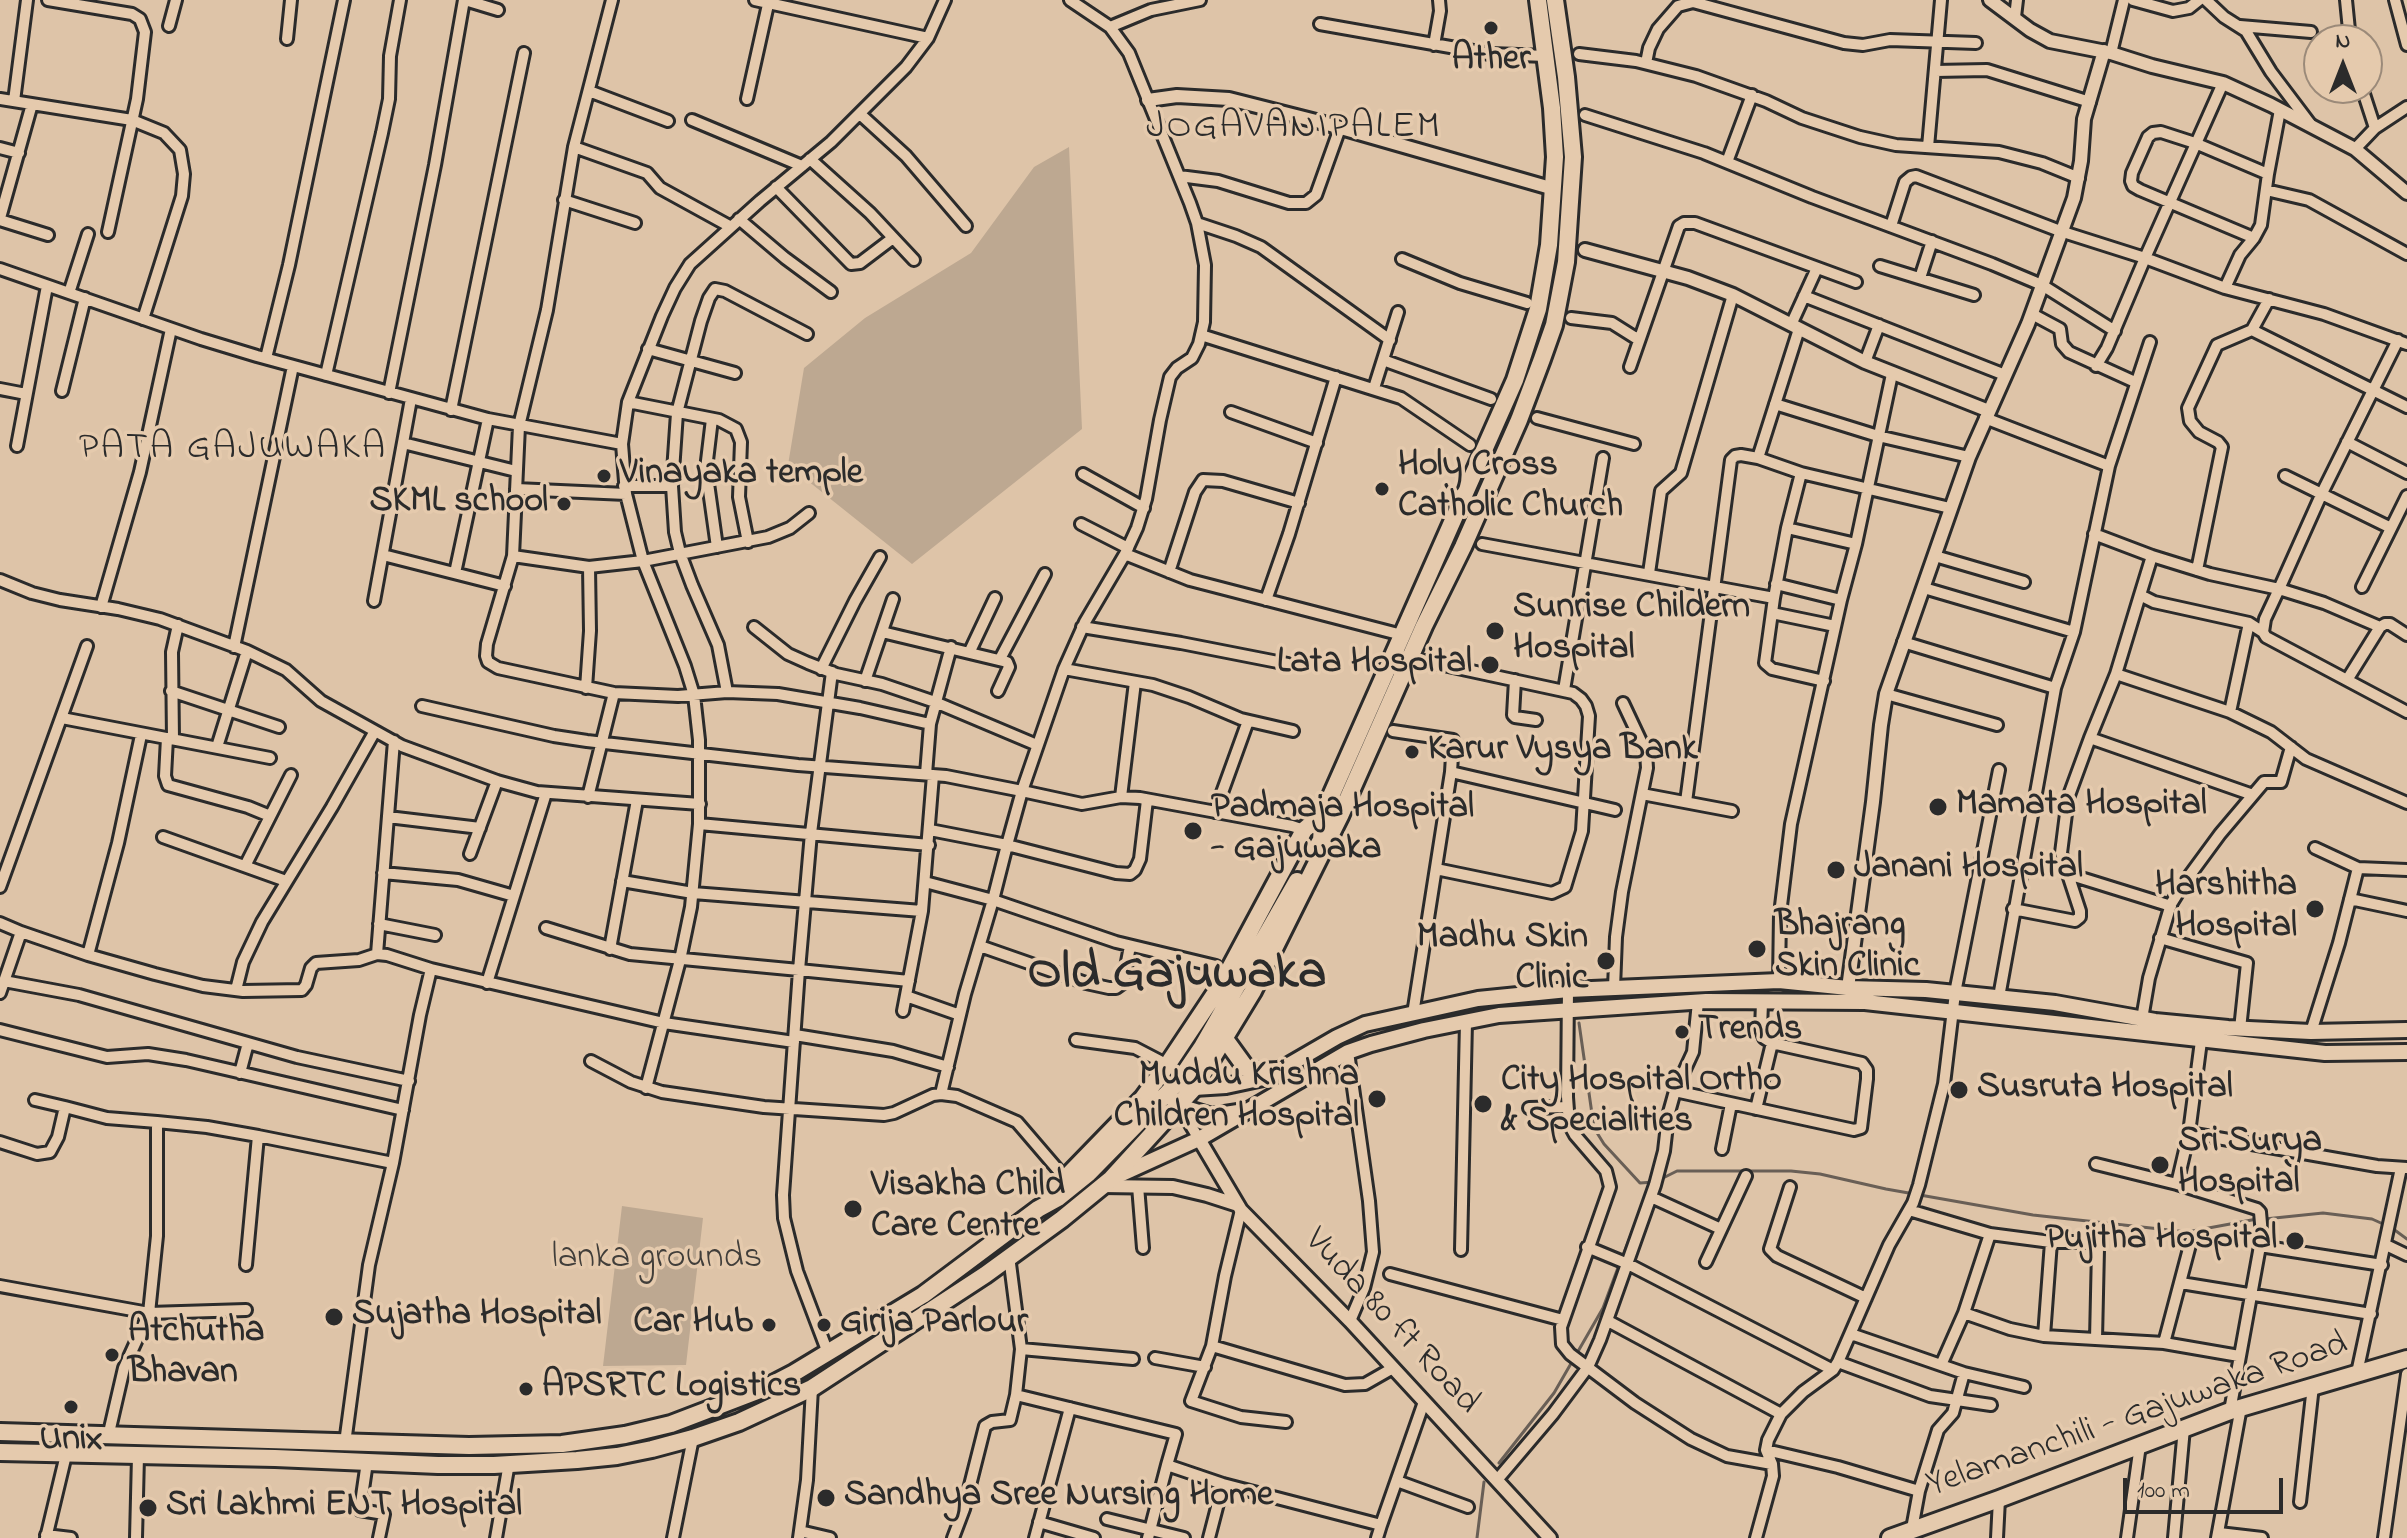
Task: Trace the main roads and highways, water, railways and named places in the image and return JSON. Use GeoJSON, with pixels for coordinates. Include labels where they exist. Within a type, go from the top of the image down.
{"type":"FeatureCollection","features":[{"type":"Feature","properties":{"kind":"main road"},"geometry":{"type":"LineString","coordinates":[[1186,1084],[1202,1047],[1338,811],[1402,635],[1528,344],[1538,309],[1549,245],[1554,189],[1552,108],[1538,0]]}},
{"type":"Feature","properties":{"kind":"main road"},"geometry":{"type":"LineString","coordinates":[[0,1452],[438,1465],[617,1456],[693,1438],[739,1422],[812,1388],[972,1284],[1106,1183],[1225,1039],[1272,955],[1488,491],[1523,408],[1554,325],[1566,262],[1573,157],[1555,0]]}},
{"type":"Feature","properties":{"kind":"main road"},"geometry":{"type":"LineString","coordinates":[[1038,1209],[1052,1190],[1143,1098],[1222,983],[1304,830],[1338,811]]}},
{"type":"Feature","properties":{"kind":"main road"},"geometry":{"type":"LineString","coordinates":[[1186,1084],[1244,1083],[1268,1077],[1365,1024],[1478,999],[1568,990],[1779,981],[1999,997],[2055,1003],[2142,1019],[2240,1029],[2311,1032],[2407,1030]]}},
{"type":"Feature","properties":{"kind":"main road"},"geometry":{"type":"LineString","coordinates":[[1106,1183],[1199,1139],[1348,1052],[1499,1015],[1698,1002],[1865,1002],[2325,1053],[2407,1052]]}},
{"type":"Feature","properties":{"kind":"main road"},"geometry":{"type":"LineString","coordinates":[[1225,1039],[1246,1068],[1255,1072],[1281,1071]]}},
{"type":"Feature","properties":{"kind":"main road"},"geometry":{"type":"LineString","coordinates":[[1173,1100],[1202,1114],[1221,1116],[1261,1104]]}},
{"type":"Feature","properties":{"kind":"main road"},"geometry":{"type":"LineString","coordinates":[[0,1432],[469,1446],[562,1444],[625,1435],[671,1424],[774,1383],[923,1295],[1038,1209],[1058,1198],[1173,1100]]}},
{"type":"Feature","properties":{"kind":"main road"},"geometry":{"type":"LineString","coordinates":[[1119,1143],[1130,1156]]}},
{"type":"Feature","properties":{"kind":"main road","name":"Yelamanchili - Gajuwaka Road"},"geometry":{"type":"LineString","coordinates":[[1902,1534],[2236,1409],[2407,1359]]}},
{"type":"Feature","properties":{"kind":"waterway"},"geometry":{"type":"LineString","coordinates":[[1579,1023],[1594,1128],[1604,1144],[1640,1183],[1654,1182]]}},
{"type":"Feature","properties":{"kind":"waterway"},"geometry":{"type":"LineString","coordinates":[[1661,1179],[1677,1171],[1791,1171],[2033,1215],[2187,1232],[2257,1219]]}},
{"type":"Feature","properties":{"kind":"waterway"},"geometry":{"type":"LineString","coordinates":[[1622,1258],[1651,1183]]}},
{"type":"Feature","properties":{"kind":"waterway"},"geometry":{"type":"LineString","coordinates":[[2265,1219],[2323,1213],[2372,1219],[2407,1239]]}},
{"type":"Feature","properties":{"kind":"waterway"},"geometry":{"type":"LineString","coordinates":[[1499,1463],[1554,1393],[1603,1308],[1619,1265]]}},
{"type":"Feature","properties":{"kind":"waterway"},"geometry":{"type":"LineString","coordinates":[[1477,1538],[1484,1482]]}},
{"type":"Feature","properties":{"kind":"place","name":"Ather"},"geometry":{"type":"Point","coordinates":[1491,28]}},
{"type":"Feature","properties":{"kind":"place","name":"Vinayaka temple"},"geometry":{"type":"Point","coordinates":[604,476]}},
{"type":"Feature","properties":{"kind":"place","name":"Holy Cross Catholic Church"},"geometry":{"type":"Point","coordinates":[1382,489]}},
{"type":"Feature","properties":{"kind":"place","name":"SKML school"},"geometry":{"type":"Point","coordinates":[564,504]}},
{"type":"Feature","properties":{"kind":"place","name":"Sunrise Childern Hospital"},"geometry":{"type":"Point","coordinates":[1495,631]}},
{"type":"Feature","properties":{"kind":"place","name":"Lata Hospital"},"geometry":{"type":"Point","coordinates":[1490,665]}},
{"type":"Feature","properties":{"kind":"place","name":"Karur Vysya Bank"},"geometry":{"type":"Point","coordinates":[1412,752]}},
{"type":"Feature","properties":{"kind":"place","name":"Mamata Hospital"},"geometry":{"type":"Point","coordinates":[1938,807]}},
{"type":"Feature","properties":{"kind":"place","name":"Padmaja Hospital - Gajuwaka"},"geometry":{"type":"Point","coordinates":[1193,831]}},
{"type":"Feature","properties":{"kind":"place","name":"Janani Hospital"},"geometry":{"type":"Point","coordinates":[1836,870]}},
{"type":"Feature","properties":{"kind":"place","name":"Harshitha Hospital"},"geometry":{"type":"Point","coordinates":[2315,909]}},
{"type":"Feature","properties":{"kind":"place","name":"Bhajrang Skin Clinic"},"geometry":{"type":"Point","coordinates":[1757,949]}},
{"type":"Feature","properties":{"kind":"place","name":"Madhu Skin Clinic"},"geometry":{"type":"Point","coordinates":[1606,961]}},
{"type":"Feature","properties":{"kind":"place","name":"Trends"},"geometry":{"type":"Point","coordinates":[1682,1032]}},
{"type":"Feature","properties":{"kind":"place","name":"Susruta Hospital"},"geometry":{"type":"Point","coordinates":[1959,1090]}},
{"type":"Feature","properties":{"kind":"place","name":"Muddu Krishna Children Hospital"},"geometry":{"type":"Point","coordinates":[1377,1099]}},
{"type":"Feature","properties":{"kind":"place","name":"City Hospital Ortho & Specialities"},"geometry":{"type":"Point","coordinates":[1483,1104]}},
{"type":"Feature","properties":{"kind":"place","name":"Sri Surya Hospital"},"geometry":{"type":"Point","coordinates":[2160,1165]}},
{"type":"Feature","properties":{"kind":"place","name":"Visakha Child Care Centre"},"geometry":{"type":"Point","coordinates":[853,1209]}},
{"type":"Feature","properties":{"kind":"place","name":"Pujitha Hospital"},"geometry":{"type":"Point","coordinates":[2295,1241]}},
{"type":"Feature","properties":{"kind":"place","name":"Sujatha Hospital"},"geometry":{"type":"Point","coordinates":[334,1317]}},
{"type":"Feature","properties":{"kind":"place","name":"Car Hub"},"geometry":{"type":"Point","coordinates":[769,1325]}},
{"type":"Feature","properties":{"kind":"place","name":"Girija Parlour"},"geometry":{"type":"Point","coordinates":[824,1325]}},
{"type":"Feature","properties":{"kind":"place","name":"Atchutha Bhavan"},"geometry":{"type":"Point","coordinates":[112,1355]}},
{"type":"Feature","properties":{"kind":"place","name":"APSRTC Logistics"},"geometry":{"type":"Point","coordinates":[526,1389]}},
{"type":"Feature","properties":{"kind":"place","name":"Unix"},"geometry":{"type":"Point","coordinates":[71,1407]}},
{"type":"Feature","properties":{"kind":"place","name":"Sandhya Sree Nursing Home"},"geometry":{"type":"Point","coordinates":[826,1498]}},
{"type":"Feature","properties":{"kind":"place","name":"Sri Lakhmi ENT Hospital"},"geometry":{"type":"Point","coordinates":[148,1508]}},
{"type":"Feature","properties":{"kind":"district","name":"JOGAVANIPALEM"},"geometry":{"type":"Point","coordinates":[1294,130]}},
{"type":"Feature","properties":{"kind":"district","name":"PATA GAJUWAKA"},"geometry":{"type":"Point","coordinates":[233,451]}},
{"type":"Feature","properties":{"kind":"district","name":"Old Gajuwaka"},"geometry":{"type":"Point","coordinates":[1177,977]}},
{"type":"Feature","properties":{"kind":"park label","name":"lanka grounds"},"geometry":{"type":"Point","coordinates":[657,1260]}}]}
